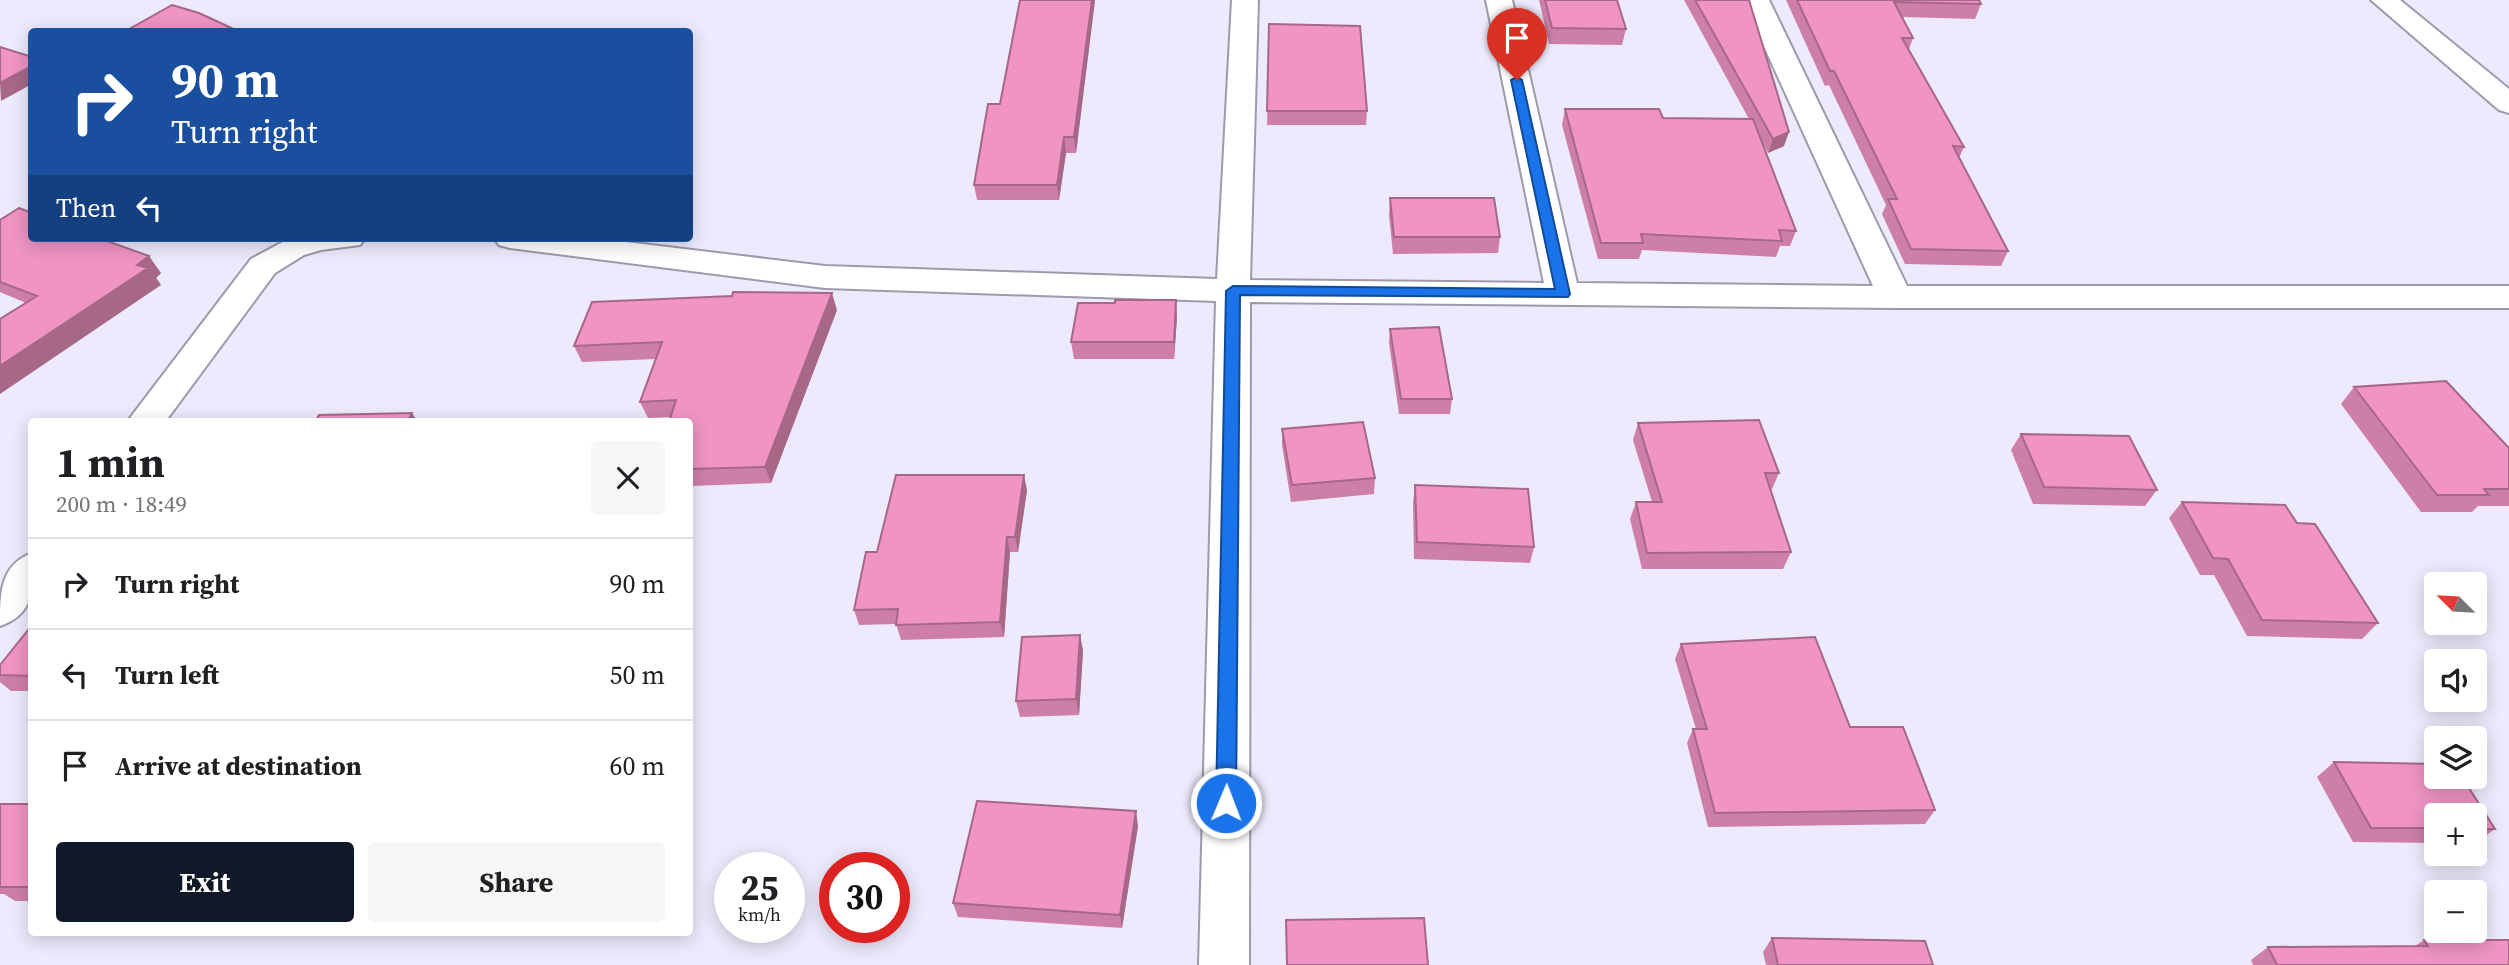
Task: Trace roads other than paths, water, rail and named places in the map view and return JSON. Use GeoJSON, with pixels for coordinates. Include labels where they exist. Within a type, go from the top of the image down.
{"type":"FeatureCollection","features":[{"type":"Feature","properties":{"kind":"street"},"geometry":{"type":"LineString","coordinates":[[1224,965],[1233,291],[1245,0]]}},
{"type":"Feature","properties":{"kind":"street"},"geometry":{"type":"LineString","coordinates":[[1499,0],[1563,294]]}},
{"type":"Feature","properties":{"kind":"street"},"geometry":{"type":"LineString","coordinates":[[1756,0],[1895,296]]}},
{"type":"Feature","properties":{"kind":"street"},"geometry":{"type":"LineString","coordinates":[[2384,0],[2509,104]]}},
{"type":"Feature","properties":{"kind":"street"},"geometry":{"type":"LineString","coordinates":[[148,418],[263,266],[292,248],[312,242]]}},
{"type":"Feature","properties":{"kind":"street"},"geometry":{"type":"LineString","coordinates":[[542,242],[825,277],[1233,291],[2509,297]]}},
{"type":"Feature","properties":{"kind":"street"},"geometry":{"type":"LineString","coordinates":[[0,610],[28,574]]}}]}
